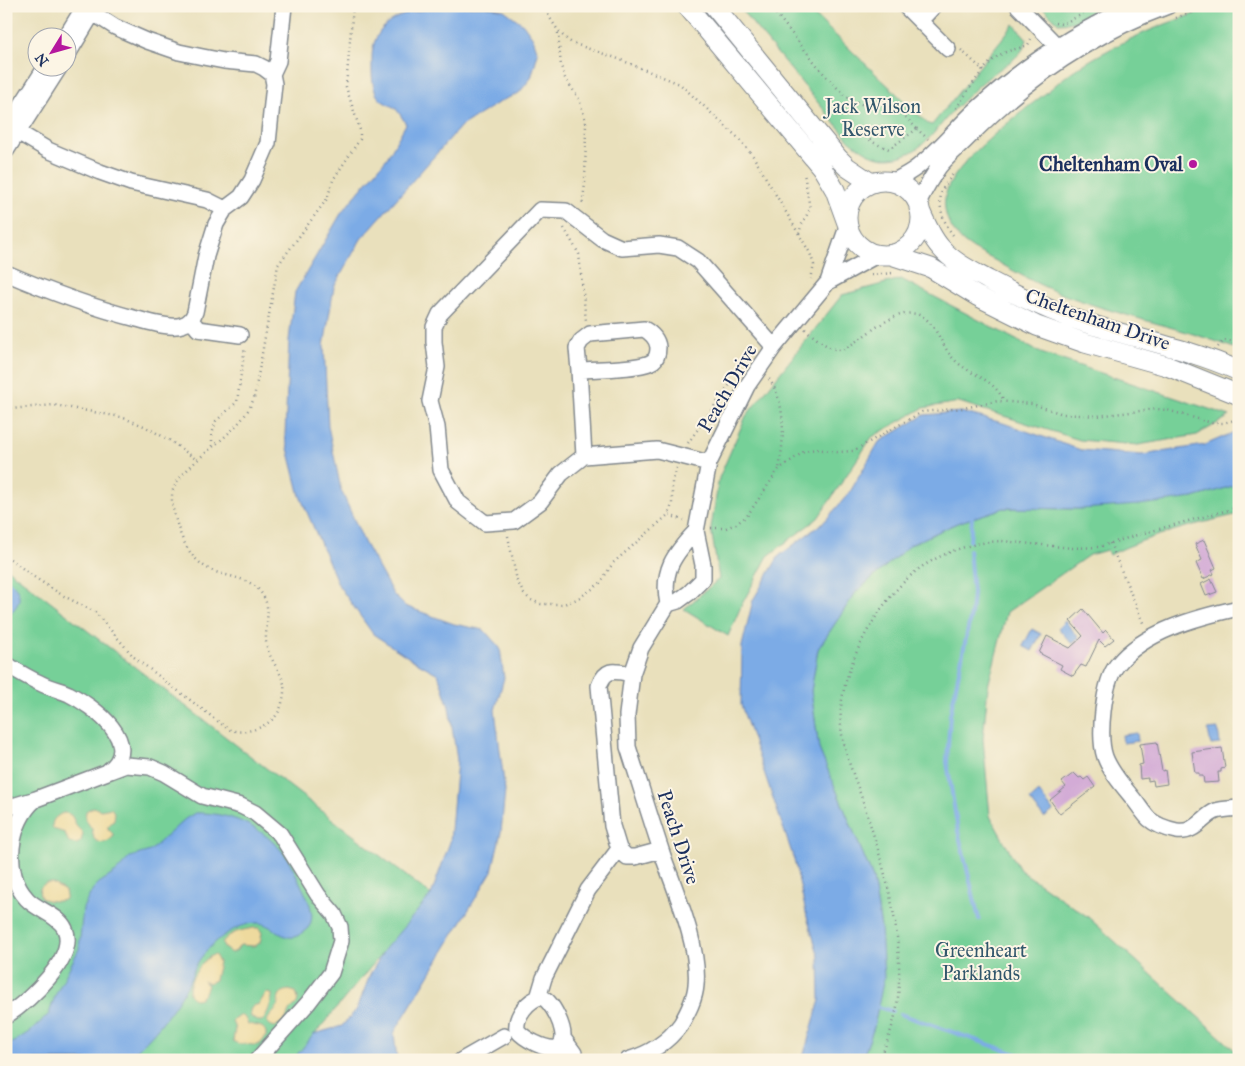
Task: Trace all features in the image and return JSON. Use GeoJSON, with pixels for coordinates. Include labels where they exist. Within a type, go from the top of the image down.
{"type":"FeatureCollection","features":[{"type":"Feature","properties":{"kind":"main road"},"geometry":{"type":"LineString","coordinates":[[687,6],[822,168],[835,190],[847,225],[853,240],[860,247],[884,255],[905,249],[915,238],[920,224],[918,205],[909,191],[893,182],[871,183],[861,188],[850,201],[847,212],[847,225]]}},
{"type":"Feature","properties":{"kind":"main road"},"geometry":{"type":"LineString","coordinates":[[714,6],[838,158],[847,167],[871,183]]}},
{"type":"Feature","properties":{"kind":"main road","name":"Cheltenham Drive"},"geometry":{"type":"LineString","coordinates":[[918,205],[934,240],[941,249],[973,271],[1008,291],[1038,306],[1078,320],[1188,352],[1239,371]]}},
{"type":"Feature","properties":{"kind":"main road","name":"Cheltenham Drive"},"geometry":{"type":"LineString","coordinates":[[884,255],[908,259],[931,268],[1000,308],[1053,332],[1175,369],[1239,395]]}},
{"type":"Feature","properties":{"kind":"street"},"geometry":{"type":"LineString","coordinates":[[6,273],[93,308],[151,323],[176,326],[190,321],[197,307],[206,256],[216,224],[225,209],[241,197],[252,180],[268,143],[274,84],[272,74],[278,61],[284,6]]}},
{"type":"Feature","properties":{"kind":"street"},"geometry":{"type":"LineString","coordinates":[[905,6],[948,49]]}},
{"type":"Feature","properties":{"kind":"street"},"geometry":{"type":"LineString","coordinates":[[920,21],[934,6]]}},
{"type":"Feature","properties":{"kind":"street"},"geometry":{"type":"LineString","coordinates":[[1018,6],[1062,51]]}},
{"type":"Feature","properties":{"kind":"street"},"geometry":{"type":"LineString","coordinates":[[893,182],[921,165],[976,110],[1009,81],[1062,51],[1109,17],[1133,6]]}},
{"type":"Feature","properties":{"kind":"street"},"geometry":{"type":"LineString","coordinates":[[88,8],[115,27],[147,41],[180,52],[224,61],[256,64],[272,74]]}},
{"type":"Feature","properties":{"kind":"street"},"geometry":{"type":"LineString","coordinates":[[73,28],[88,8]]}},
{"type":"Feature","properties":{"kind":"street"},"geometry":{"type":"LineString","coordinates":[[78,31],[88,8]]}},
{"type":"Feature","properties":{"kind":"street"},"geometry":{"type":"LineString","coordinates":[[918,205],[940,166],[981,124],[1031,82],[1062,51],[1135,20],[1169,13]]}},
{"type":"Feature","properties":{"kind":"street"},"geometry":{"type":"LineString","coordinates":[[6,151],[10,128],[39,78]]}},
{"type":"Feature","properties":{"kind":"street"},"geometry":{"type":"LineString","coordinates":[[10,128],[51,78]]}},
{"type":"Feature","properties":{"kind":"street"},"geometry":{"type":"LineString","coordinates":[[10,128],[48,150],[131,184],[207,200],[225,209]]}},
{"type":"Feature","properties":{"kind":"street"},"geometry":{"type":"LineString","coordinates":[[709,463],[658,450],[584,456],[561,474],[540,502],[514,521],[485,523],[458,502],[441,470],[437,427],[430,401],[437,367],[434,327],[440,314],[540,210],[571,215],[602,239],[622,248],[659,245],[678,248],[698,261],[774,347]]}},
{"type":"Feature","properties":{"kind":"street","name":"Peach Drive"},"geometry":{"type":"LineString","coordinates":[[628,1060],[656,1047],[676,1030],[691,1005],[696,985],[696,963],[688,931],[628,747],[627,715],[632,674],[641,648],[668,604],[678,601],[703,579],[703,565],[697,528],[709,463],[747,386],[774,347],[828,282],[847,225]]}},
{"type":"Feature","properties":{"kind":"street","name":"Peach Drive"},"geometry":{"type":"LineString","coordinates":[[828,282],[884,255]]}},
{"type":"Feature","properties":{"kind":"street"},"geometry":{"type":"LineString","coordinates":[[190,321],[198,329],[242,340]]}},
{"type":"Feature","properties":{"kind":"street"},"geometry":{"type":"LineString","coordinates":[[579,370],[644,365],[654,360],[658,351],[657,342],[652,334],[644,329],[590,334],[581,341],[577,348],[584,456]]}},
{"type":"Feature","properties":{"kind":"street","name":"Peach Drive"},"geometry":{"type":"LineString","coordinates":[[668,604],[666,578],[671,561],[697,528]]}},
{"type":"Feature","properties":{"kind":"street"},"geometry":{"type":"LineString","coordinates":[[1239,608],[1189,620],[1169,628],[1124,658],[1113,671],[1106,687],[1102,729],[1103,748],[1108,764],[1149,819],[1162,827],[1179,831],[1193,828],[1216,811],[1239,808]]}},
{"type":"Feature","properties":{"kind":"street"},"geometry":{"type":"LineString","coordinates":[[6,664],[28,677],[67,694],[90,707],[101,716],[116,733],[121,748],[115,766],[105,773]]}},
{"type":"Feature","properties":{"kind":"street"},"geometry":{"type":"LineString","coordinates":[[632,674],[613,671],[604,676],[599,686],[612,826],[618,849],[624,855],[631,858],[661,850]]}},
{"type":"Feature","properties":{"kind":"street"},"geometry":{"type":"LineString","coordinates":[[6,808],[37,799],[126,765],[150,767],[164,773],[202,796],[241,806],[255,813],[280,834],[318,895],[334,914],[340,927],[341,941],[330,973],[308,1003],[257,1060]]}},
{"type":"Feature","properties":{"kind":"street"},"geometry":{"type":"LineString","coordinates":[[6,1016],[30,996],[55,970],[67,945],[67,935],[61,923],[26,899],[19,889],[14,876],[11,860],[15,833],[30,804],[37,799]]}},
{"type":"Feature","properties":{"kind":"street"},"geometry":{"type":"LineString","coordinates":[[538,998],[544,978],[588,890],[618,849]]}},
{"type":"Feature","properties":{"kind":"street"},"geometry":{"type":"LineString","coordinates":[[462,1060],[504,1036],[516,1038],[524,1009],[534,998],[545,998],[553,1006],[558,1043]]}},
{"type":"Feature","properties":{"kind":"street"},"geometry":{"type":"LineString","coordinates":[[519,1028],[558,1043],[574,1053],[575,1059]]}},
{"type":"Feature","properties":{"kind":"path"},"geometry":{"type":"LineString","coordinates":[[57,6],[69,16]]}},
{"type":"Feature","properties":{"kind":"path"},"geometry":{"type":"LineString","coordinates":[[6,556],[62,595],[95,612],[134,657],[228,729],[234,732],[254,729],[264,725],[279,711],[285,690],[282,677],[268,651],[266,642],[268,615],[266,600],[262,593],[247,581],[210,570],[200,563],[185,547],[174,512],[172,496],[173,489],[180,477],[212,446],[243,420],[250,409],[254,398],[278,265],[327,199],[333,180],[360,139],[360,130],[346,87],[353,6]]}},
{"type":"Feature","properties":{"kind":"path"},"geometry":{"type":"LineString","coordinates":[[543,6],[558,32],[572,43],[673,80],[687,90],[745,145],[754,156],[813,259],[813,276],[809,283]]}},
{"type":"Feature","properties":{"kind":"path"},"geometry":{"type":"LineString","coordinates":[[770,6],[824,74],[845,96],[863,105],[887,103],[899,110],[932,143]]}},
{"type":"Feature","properties":{"kind":"path"},"geometry":{"type":"LineString","coordinates":[[1169,13],[1207,6]]}},
{"type":"Feature","properties":{"kind":"path"},"geometry":{"type":"LineString","coordinates":[[1051,22],[1062,24],[1086,13]]}},
{"type":"Feature","properties":{"kind":"path"},"geometry":{"type":"LineString","coordinates":[[558,32],[561,66],[578,99],[586,121],[585,184],[581,210],[571,215],[563,226],[579,254],[586,327],[590,334]]}},
{"type":"Feature","properties":{"kind":"path"},"geometry":{"type":"LineString","coordinates":[[954,110],[998,56],[1028,45],[1031,41],[1029,33]]}},
{"type":"Feature","properties":{"kind":"path"},"geometry":{"type":"LineString","coordinates":[[948,49],[958,47],[984,71]]}},
{"type":"Feature","properties":{"kind":"path"},"geometry":{"type":"LineString","coordinates":[[841,139],[855,133],[864,135],[875,144],[889,149],[917,129]]}},
{"type":"Feature","properties":{"kind":"path"},"geometry":{"type":"LineString","coordinates":[[954,236],[945,221],[941,205],[942,191],[957,167]]}},
{"type":"Feature","properties":{"kind":"path"},"geometry":{"type":"LineString","coordinates":[[799,236],[800,226],[810,209],[804,168]]}},
{"type":"Feature","properties":{"kind":"path"},"geometry":{"type":"LineString","coordinates":[[864,277],[898,273]]}},
{"type":"Feature","properties":{"kind":"path"},"geometry":{"type":"LineString","coordinates":[[796,321],[829,347],[842,350],[890,319],[909,313],[918,314],[931,324],[948,353],[959,364],[992,383],[1000,392],[1004,401]]}},
{"type":"Feature","properties":{"kind":"path"},"geometry":{"type":"LineString","coordinates":[[212,446],[212,434],[216,421],[237,402],[242,340]]}},
{"type":"Feature","properties":{"kind":"path"},"geometry":{"type":"LineString","coordinates":[[1226,351],[1217,348],[1224,340],[1239,343]]}},
{"type":"Feature","properties":{"kind":"path"},"geometry":{"type":"LineString","coordinates":[[758,370],[770,380],[779,398],[783,441],[779,469]]}},
{"type":"Feature","properties":{"kind":"path"},"geometry":{"type":"LineString","coordinates":[[506,522],[517,581],[520,588],[531,600],[540,604],[551,605],[570,602],[591,590],[600,583],[613,563],[668,515],[672,505],[672,482],[685,447],[734,379]]}},
{"type":"Feature","properties":{"kind":"path"},"geometry":{"type":"LineString","coordinates":[[668,515],[697,528],[726,528],[736,524],[747,516],[779,469],[805,451],[816,449],[852,452],[922,412],[964,408],[1004,401],[1032,404],[1063,414],[1097,416],[1157,409],[1168,410],[1212,423],[1239,420]]}},
{"type":"Feature","properties":{"kind":"path"},"geometry":{"type":"LineString","coordinates":[[6,411],[54,405],[121,417],[169,440],[197,460]]}},
{"type":"Feature","properties":{"kind":"path"},"geometry":{"type":"LineString","coordinates":[[880,1060],[889,1037],[897,1007],[899,974],[898,938],[890,896],[875,840],[844,745],[841,726],[841,709],[846,682],[855,655],[876,617],[902,584],[921,568],[938,557],[958,549],[990,542],[1016,542],[1086,548],[1239,507]]}},
{"type":"Feature","properties":{"kind":"path"},"geometry":{"type":"LineString","coordinates":[[1110,543],[1150,639]]}},
{"type":"Feature","properties":{"kind":"green space","name":"Jack Wilson Reserve"},"geometry":{"type":"Polygon","coordinates":[[[738,6],[805,6],[928,124],[932,125],[1014,24],[1027,39],[1019,54],[973,91],[918,148],[904,155],[888,158],[874,156],[849,140],[738,6]]]}},
{"type":"Feature","properties":{"kind":"green space"},"geometry":{"type":"Polygon","coordinates":[[[1041,6],[1101,6],[1074,22],[1058,23],[1041,6]]]}},
{"type":"Feature","properties":{"kind":"green space"},"geometry":{"type":"Polygon","coordinates":[[[1221,6],[1239,6],[1239,350],[1198,335],[1093,305],[1053,291],[977,251],[959,238],[950,226],[945,212],[947,190],[963,165],[990,138],[1066,76],[1095,57],[1148,31],[1184,17],[1221,6]]]}},
{"type":"Feature","properties":{"kind":"green space"},"geometry":{"type":"Polygon","coordinates":[[[901,279],[1041,353],[1230,416],[1197,435],[1138,445],[1080,440],[959,402],[923,408],[872,437],[818,518],[768,556],[742,604],[728,636],[684,609],[719,579],[711,528],[719,478],[746,416],[842,295],[901,279]]]}},
{"type":"Feature","properties":{"kind":"green space","name":"Greenheart Parklands"},"geometry":{"type":"Polygon","coordinates":[[[1239,484],[1239,514],[1157,536],[1109,555],[1107,550],[1089,555],[1007,612],[988,686],[983,739],[990,816],[1020,870],[1088,917],[1239,1054],[1239,1060],[862,1060],[874,1027],[881,928],[873,878],[819,749],[811,691],[818,649],[856,592],[910,545],[957,523],[1004,508],[1080,509],[1193,498],[1239,484]]]}},
{"type":"Feature","properties":{"kind":"green space"},"geometry":{"type":"Polygon","coordinates":[[[6,568],[431,895],[293,1060],[6,1060],[6,568]]]}},
{"type":"Feature","properties":{"kind":"sand"},"geometry":{"type":"Polygon","coordinates":[[[93,807],[101,810],[111,808],[115,815],[114,820],[108,826],[113,837],[106,842],[102,843],[94,839],[92,829],[85,819],[86,811],[93,807]]]}},
{"type":"Feature","properties":{"kind":"sand"},"geometry":{"type":"Polygon","coordinates":[[[63,813],[71,815],[77,827],[83,833],[81,841],[77,844],[69,843],[65,833],[53,829],[54,819],[63,813]]]}},
{"type":"Feature","properties":{"kind":"sand"},"geometry":{"type":"Polygon","coordinates":[[[47,883],[52,883],[65,891],[66,896],[64,900],[52,901],[41,898],[40,889],[47,883]]]}},
{"type":"Feature","properties":{"kind":"sand"},"geometry":{"type":"Polygon","coordinates":[[[259,928],[262,933],[260,943],[254,946],[240,945],[236,951],[231,953],[224,948],[222,943],[228,936],[259,928]]]}},
{"type":"Feature","properties":{"kind":"sand"},"geometry":{"type":"Polygon","coordinates":[[[215,955],[219,962],[215,980],[209,983],[203,981],[208,985],[206,990],[202,996],[195,999],[189,993],[191,981],[205,960],[215,955]]]}},
{"type":"Feature","properties":{"kind":"sand"},"geometry":{"type":"Polygon","coordinates":[[[289,990],[296,992],[297,1003],[289,1011],[286,1019],[275,1027],[270,1025],[267,1021],[268,1018],[276,1009],[281,993],[289,990]]]}},
{"type":"Feature","properties":{"kind":"sand"},"geometry":{"type":"Polygon","coordinates":[[[266,993],[272,994],[271,1003],[265,1018],[262,1021],[258,1021],[251,1017],[250,1010],[253,1006],[259,1004],[266,993]]]}},
{"type":"Feature","properties":{"kind":"sand"},"geometry":{"type":"Polygon","coordinates":[[[240,1015],[245,1018],[248,1024],[265,1030],[266,1036],[259,1044],[239,1044],[233,1041],[235,1029],[232,1021],[240,1015]]]}},
{"type":"Feature","properties":{"kind":"water"},"geometry":{"type":"Polygon","coordinates":[[[485,6],[504,10],[523,24],[533,38],[538,53],[531,78],[519,93],[501,101],[461,126],[361,239],[334,287],[324,346],[328,426],[341,490],[364,542],[393,594],[405,606],[454,624],[484,630],[500,648],[504,678],[495,710],[505,791],[501,832],[492,871],[394,1033],[397,1060],[293,1060],[314,1034],[342,1026],[357,1009],[370,975],[384,950],[431,895],[450,842],[457,760],[449,707],[438,674],[373,634],[339,586],[300,496],[285,436],[289,340],[295,292],[342,212],[387,158],[406,124],[395,108],[379,98],[373,85],[372,60],[375,41],[384,27],[397,18],[413,12],[450,7],[485,6]]]}},
{"type":"Feature","properties":{"kind":"water"},"geometry":{"type":"Polygon","coordinates":[[[961,412],[1003,423],[1081,450],[1142,455],[1205,445],[1239,430],[1239,484],[1193,498],[1139,505],[1080,509],[1004,508],[957,523],[910,545],[856,592],[818,649],[811,691],[819,749],[873,878],[881,928],[884,977],[874,1027],[862,1060],[800,1060],[804,1054],[820,1000],[819,957],[807,917],[794,859],[741,705],[742,646],[753,600],[779,556],[825,521],[850,492],[879,442],[924,415],[961,412]]]}},
{"type":"Feature","properties":{"kind":"water"},"geometry":{"type":"Polygon","coordinates":[[[6,578],[16,587],[19,597],[16,607],[6,616],[6,578]]]}},
{"type":"Feature","properties":{"kind":"water"},"geometry":{"type":"Polygon","coordinates":[[[1065,621],[1079,638],[1072,644],[1058,628],[1065,621]]]}},
{"type":"Feature","properties":{"kind":"water"},"geometry":{"type":"Polygon","coordinates":[[[1032,629],[1041,634],[1032,651],[1023,646],[1032,629]]]}},
{"type":"Feature","properties":{"kind":"water"},"geometry":{"type":"Polygon","coordinates":[[[1218,729],[1220,744],[1211,745],[1208,730],[1218,729]]]}},
{"type":"Feature","properties":{"kind":"water"},"geometry":{"type":"Polygon","coordinates":[[[1137,733],[1138,741],[1123,743],[1122,735],[1137,733]]]}},
{"type":"Feature","properties":{"kind":"water"},"geometry":{"type":"Polygon","coordinates":[[[1039,792],[1053,811],[1044,818],[1030,800],[1039,792]]]}},
{"type":"Feature","properties":{"kind":"water"},"geometry":{"type":"Polygon","coordinates":[[[195,813],[208,813],[233,818],[267,836],[285,855],[303,889],[312,915],[309,926],[299,935],[288,937],[268,926],[254,923],[237,928],[222,937],[198,962],[186,988],[166,1017],[151,1036],[125,1060],[6,1060],[6,1047],[32,1030],[49,1014],[55,996],[79,949],[83,908],[93,889],[116,872],[130,857],[150,851],[185,819],[195,813]]]}},
{"type":"Feature","properties":{"kind":"building"},"geometry":{"type":"Polygon","coordinates":[[[1204,540],[1216,568],[1212,570],[1214,574],[1203,579],[1196,563],[1202,560],[1195,544],[1204,540]]]}},
{"type":"Feature","properties":{"kind":"building"},"geometry":{"type":"Polygon","coordinates":[[[1211,579],[1217,592],[1206,596],[1201,584],[1211,579]]]}},
{"type":"Feature","properties":{"kind":"building"},"geometry":{"type":"Polygon","coordinates":[[[1083,609],[1103,633],[1106,630],[1114,639],[1105,646],[1099,640],[1086,667],[1081,665],[1073,676],[1060,669],[1062,665],[1039,653],[1047,636],[1070,648],[1083,636],[1070,621],[1083,609]]]}},
{"type":"Feature","properties":{"kind":"building"},"geometry":{"type":"Polygon","coordinates":[[[1157,742],[1162,771],[1165,770],[1167,784],[1154,786],[1153,780],[1148,781],[1148,778],[1140,779],[1139,765],[1143,764],[1140,744],[1157,742]]]}},
{"type":"Feature","properties":{"kind":"building"},"geometry":{"type":"Polygon","coordinates":[[[1222,748],[1225,768],[1218,772],[1219,782],[1204,783],[1203,776],[1195,773],[1192,752],[1222,748]]]}},
{"type":"Feature","properties":{"kind":"building"},"geometry":{"type":"Polygon","coordinates":[[[1074,773],[1084,780],[1088,777],[1095,787],[1060,814],[1050,800],[1066,787],[1062,782],[1074,773]]]}},
{"type":"Feature","properties":{"kind":"waterway"},"geometry":{"type":"LineString","coordinates":[[408,6],[410,16]]}},
{"type":"Feature","properties":{"kind":"waterway"},"geometry":{"type":"LineString","coordinates":[[970,541],[972,518]]}},
{"type":"Feature","properties":{"kind":"waterway"},"geometry":{"type":"LineString","coordinates":[[969,550],[973,593],[971,614],[950,715],[947,762],[958,831],[979,919]]}},
{"type":"Feature","properties":{"kind":"waterway"},"geometry":{"type":"LineString","coordinates":[[878,1007],[892,1011]]}},
{"type":"Feature","properties":{"kind":"waterway"},"geometry":{"type":"LineString","coordinates":[[900,1014],[1034,1060]]}},
{"type":"Feature","properties":{"kind":"place","name":"Cheltenham Oval"},"geometry":{"type":"Point","coordinates":[1193,164]}}]}
